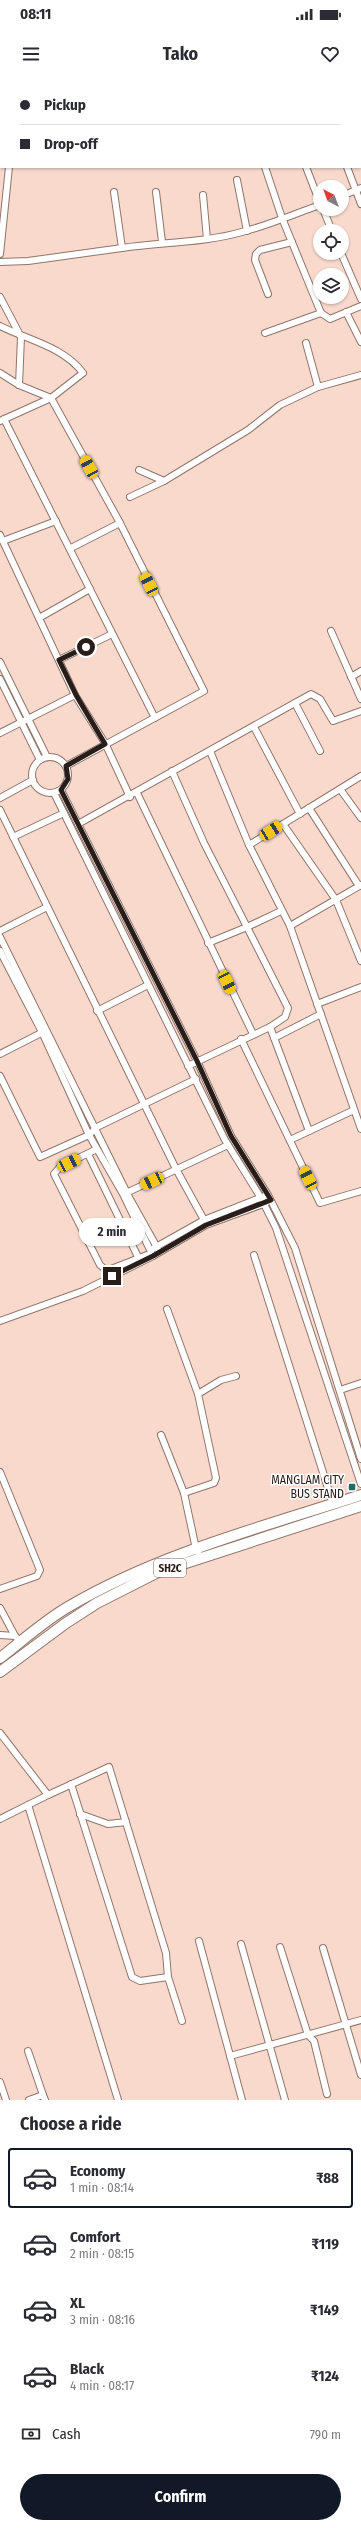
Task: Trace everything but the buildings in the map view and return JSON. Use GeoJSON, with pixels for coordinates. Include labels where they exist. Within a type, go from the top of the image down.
{"type":"FeatureCollection","features":[{"type":"Feature","properties":{"kind":"main road","name":"SH2C"},"geometry":{"type":"LineString","coordinates":[[0,1672],[66,1623],[97,1604],[158,1572],[198,1553],[361,1495]]}},
{"type":"Feature","properties":{"kind":"main road","name":"SH2C"},"geometry":{"type":"LineString","coordinates":[[0,1658],[18,1639],[68,1607],[148,1568],[361,1506]]}},
{"type":"Feature","properties":{"kind":"street"},"geometry":{"type":"LineString","coordinates":[[0,253],[9,168]]}},
{"type":"Feature","properties":{"kind":"street"},"geometry":{"type":"LineString","coordinates":[[265,168],[282,218],[321,313],[330,319],[361,306]]}},
{"type":"Feature","properties":{"kind":"street"},"geometry":{"type":"LineString","coordinates":[[306,168],[313,186]]}},
{"type":"Feature","properties":{"kind":"street"},"geometry":{"type":"LineString","coordinates":[[347,168],[358,189],[361,204]]}},
{"type":"Feature","properties":{"kind":"street"},"geometry":{"type":"LineString","coordinates":[[237,180],[247,231]]}},
{"type":"Feature","properties":{"kind":"street"},"geometry":{"type":"LineString","coordinates":[[114,192],[122,248]]}},
{"type":"Feature","properties":{"kind":"street"},"geometry":{"type":"LineString","coordinates":[[156,192],[162,242]]}},
{"type":"Feature","properties":{"kind":"street"},"geometry":{"type":"LineString","coordinates":[[203,195],[207,239]]}},
{"type":"Feature","properties":{"kind":"street"},"geometry":{"type":"LineString","coordinates":[[0,262],[28,261],[162,242],[207,239],[247,231],[313,207]]}},
{"type":"Feature","properties":{"kind":"street"},"geometry":{"type":"LineString","coordinates":[[268,294],[255,260],[256,254],[260,250],[292,242]]}},
{"type":"Feature","properties":{"kind":"street"},"geometry":{"type":"LineString","coordinates":[[344,260],[361,299]]}},
{"type":"Feature","properties":{"kind":"street"},"geometry":{"type":"LineString","coordinates":[[0,297],[21,337],[19,384]]}},
{"type":"Feature","properties":{"kind":"street"},"geometry":{"type":"LineString","coordinates":[[346,312],[361,342]]}},
{"type":"Feature","properties":{"kind":"street"},"geometry":{"type":"LineString","coordinates":[[265,333],[321,313]]}},
{"type":"Feature","properties":{"kind":"street"},"geometry":{"type":"LineString","coordinates":[[0,326],[21,337],[63,354],[77,364],[83,373],[51,398],[2,420],[70,548],[155,718]]}},
{"type":"Feature","properties":{"kind":"street"},"geometry":{"type":"LineString","coordinates":[[306,343],[318,387]]}},
{"type":"Feature","properties":{"kind":"street"},"geometry":{"type":"LineString","coordinates":[[0,373],[19,384],[51,398],[120,524],[204,691],[66,766]]}},
{"type":"Feature","properties":{"kind":"street"},"geometry":{"type":"LineString","coordinates":[[130,497],[164,481],[248,430],[280,405],[318,387],[361,375]]}},
{"type":"Feature","properties":{"kind":"street"},"geometry":{"type":"LineString","coordinates":[[139,470],[164,481]]}},
{"type":"Feature","properties":{"kind":"street"},"geometry":{"type":"LineString","coordinates":[[3,541],[56,521]]}},
{"type":"Feature","properties":{"kind":"street"},"geometry":{"type":"LineString","coordinates":[[70,548],[120,524]]}},
{"type":"Feature","properties":{"kind":"street"},"geometry":{"type":"LineString","coordinates":[[0,535],[76,695],[105,744],[130,797]]}},
{"type":"Feature","properties":{"kind":"street"},"geometry":{"type":"LineString","coordinates":[[39,618],[90,589]]}},
{"type":"Feature","properties":{"kind":"street"},"geometry":{"type":"LineString","coordinates":[[331,630],[361,699]]}},
{"type":"Feature","properties":{"kind":"street"},"geometry":{"type":"LineString","coordinates":[[59,660],[112,634]]}},
{"type":"Feature","properties":{"kind":"street"},"geometry":{"type":"LineString","coordinates":[[0,662],[47,757]]}},
{"type":"Feature","properties":{"kind":"street"},"geometry":{"type":"LineString","coordinates":[[351,677],[361,671]]}},
{"type":"Feature","properties":{"kind":"street"},"geometry":{"type":"LineString","coordinates":[[0,679],[40,760]]}},
{"type":"Feature","properties":{"kind":"street"},"geometry":{"type":"LineString","coordinates":[[78,824],[130,797],[172,771],[254,727],[311,694],[317,696],[333,721],[361,711]]}},
{"type":"Feature","properties":{"kind":"street"},"geometry":{"type":"LineString","coordinates":[[0,733],[76,695]]}},
{"type":"Feature","properties":{"kind":"street"},"geometry":{"type":"LineString","coordinates":[[295,703],[320,751]]}},
{"type":"Feature","properties":{"kind":"street"},"geometry":{"type":"LineString","coordinates":[[254,727],[300,814]]}},
{"type":"Feature","properties":{"kind":"street"},"geometry":{"type":"LineString","coordinates":[[210,751],[249,845],[280,910],[290,926],[361,1128]]}},
{"type":"Feature","properties":{"kind":"street"},"geometry":{"type":"LineString","coordinates":[[47,757],[58,759],[66,766],[68,779],[61,790],[54,792],[41,790],[33,780],[34,769],[40,760],[47,757]]}},
{"type":"Feature","properties":{"kind":"street"},"geometry":{"type":"LineString","coordinates":[[172,771],[204,844],[248,927],[288,1008],[284,1016],[270,1027],[188,1066]]}},
{"type":"Feature","properties":{"kind":"street"},"geometry":{"type":"LineString","coordinates":[[249,845],[361,776]]}},
{"type":"Feature","properties":{"kind":"street"},"geometry":{"type":"LineString","coordinates":[[0,798],[33,780]]}},
{"type":"Feature","properties":{"kind":"street"},"geometry":{"type":"LineString","coordinates":[[340,789],[361,818]]}},
{"type":"Feature","properties":{"kind":"street"},"geometry":{"type":"LineString","coordinates":[[61,790],[197,1061],[231,1136],[269,1197],[295,1248],[361,1459]]}},
{"type":"Feature","properties":{"kind":"street"},"geometry":{"type":"LineString","coordinates":[[54,792],[228,1145],[263,1201],[276,1228],[361,1484]]}},
{"type":"Feature","properties":{"kind":"street"},"geometry":{"type":"LineString","coordinates":[[137,793],[253,1034]]}},
{"type":"Feature","properties":{"kind":"street"},"geometry":{"type":"LineString","coordinates":[[290,926],[360,886],[309,808]]}},
{"type":"Feature","properties":{"kind":"street"},"geometry":{"type":"LineString","coordinates":[[0,810],[176,1169],[204,1220]]}},
{"type":"Feature","properties":{"kind":"street"},"geometry":{"type":"LineString","coordinates":[[13,837],[64,813]]}},
{"type":"Feature","properties":{"kind":"street"},"geometry":{"type":"LineString","coordinates":[[283,824],[336,900],[361,961]]}},
{"type":"Feature","properties":{"kind":"street"},"geometry":{"type":"LineString","coordinates":[[0,931],[47,907]]}},
{"type":"Feature","properties":{"kind":"street"},"geometry":{"type":"LineString","coordinates":[[208,943],[248,927],[280,910]]}},
{"type":"Feature","properties":{"kind":"street"},"geometry":{"type":"LineString","coordinates":[[0,937],[44,1031],[89,1135],[125,1193]]}},
{"type":"Feature","properties":{"kind":"street"},"geometry":{"type":"LineString","coordinates":[[0,951],[97,1127],[125,1193],[154,1252]]}},
{"type":"Feature","properties":{"kind":"street"},"geometry":{"type":"LineString","coordinates":[[98,1011],[148,985]]}},
{"type":"Feature","properties":{"kind":"street"},"geometry":{"type":"LineString","coordinates":[[317,1004],[361,987]]}},
{"type":"Feature","properties":{"kind":"street"},"geometry":{"type":"LineString","coordinates":[[274,1038],[321,1014]]}},
{"type":"Feature","properties":{"kind":"street"},"geometry":{"type":"LineString","coordinates":[[270,1027],[309,1131]]}},
{"type":"Feature","properties":{"kind":"street"},"geometry":{"type":"LineString","coordinates":[[0,1054],[44,1031]]}},
{"type":"Feature","properties":{"kind":"street"},"geometry":{"type":"LineString","coordinates":[[242,1039],[320,1203],[361,1191]]}},
{"type":"Feature","properties":{"kind":"street"},"geometry":{"type":"LineString","coordinates":[[0,1076],[40,1157],[89,1135],[97,1127],[196,1079]]}},
{"type":"Feature","properties":{"kind":"street"},"geometry":{"type":"LineString","coordinates":[[290,1140],[354,1110]]}},
{"type":"Feature","properties":{"kind":"street"},"geometry":{"type":"LineString","coordinates":[[125,1193],[228,1145]]}},
{"type":"Feature","properties":{"kind":"street"},"geometry":{"type":"LineString","coordinates":[[97,1149],[60,1167],[54,1174],[100,1265],[105,1269],[110,1269],[139,1259],[154,1252],[204,1220],[263,1201]]}},
{"type":"Feature","properties":{"kind":"street"},"geometry":{"type":"LineString","coordinates":[[88,1154],[139,1259]]}},
{"type":"Feature","properties":{"kind":"street"},"geometry":{"type":"LineString","coordinates":[[0,1319],[83,1291],[206,1225],[263,1201],[269,1197]]}},
{"type":"Feature","properties":{"kind":"street"},"geometry":{"type":"LineString","coordinates":[[254,1255],[333,1504]]}},
{"type":"Feature","properties":{"kind":"street"},"geometry":{"type":"LineString","coordinates":[[167,1309],[198,1394],[216,1478],[214,1483],[184,1493]]}},
{"type":"Feature","properties":{"kind":"street"},"geometry":{"type":"LineString","coordinates":[[198,1394],[221,1380],[236,1376]]}},
{"type":"Feature","properties":{"kind":"street"},"geometry":{"type":"LineString","coordinates":[[340,1390],[361,1383]]}},
{"type":"Feature","properties":{"kind":"street"},"geometry":{"type":"LineString","coordinates":[[354,1436],[361,1434]]}},
{"type":"Feature","properties":{"kind":"street"},"geometry":{"type":"LineString","coordinates":[[161,1435],[184,1493],[198,1553]]}},
{"type":"Feature","properties":{"kind":"street"},"geometry":{"type":"LineString","coordinates":[[0,1472],[40,1570],[37,1576],[0,1589]]}},
{"type":"Feature","properties":{"kind":"street"},"geometry":{"type":"LineString","coordinates":[[0,1608],[18,1639]]}},
{"type":"Feature","properties":{"kind":"street"},"geometry":{"type":"LineString","coordinates":[[0,1635],[18,1639]]}},
{"type":"Feature","properties":{"kind":"street"},"geometry":{"type":"LineString","coordinates":[[0,1733],[48,1795]]}},
{"type":"Feature","properties":{"kind":"street"},"geometry":{"type":"LineString","coordinates":[[0,1819],[109,1767],[166,1953],[168,1977],[182,2021]]}},
{"type":"Feature","properties":{"kind":"street"},"geometry":{"type":"LineString","coordinates":[[71,1784],[132,1977],[140,1981],[168,1977]]}},
{"type":"Feature","properties":{"kind":"street"},"geometry":{"type":"LineString","coordinates":[[28,1805],[118,2100]]}},
{"type":"Feature","properties":{"kind":"street"},"geometry":{"type":"LineString","coordinates":[[80,1814],[108,1824],[126,1822]]}},
{"type":"Feature","properties":{"kind":"street"},"geometry":{"type":"LineString","coordinates":[[199,1941],[242,2100]]}},
{"type":"Feature","properties":{"kind":"street"},"geometry":{"type":"LineString","coordinates":[[242,1944],[285,2100]]}},
{"type":"Feature","properties":{"kind":"street"},"geometry":{"type":"LineString","coordinates":[[280,1947],[308,2035],[314,2041],[327,2094]]}},
{"type":"Feature","properties":{"kind":"street"},"geometry":{"type":"LineString","coordinates":[[323,1948],[361,2075]]}},
{"type":"Feature","properties":{"kind":"street"},"geometry":{"type":"LineString","coordinates":[[230,2056],[361,2020]]}},
{"type":"Feature","properties":{"kind":"street"},"geometry":{"type":"LineString","coordinates":[[28,2052],[44,2098],[29,2100]]}},
{"type":"Feature","properties":{"kind":"street"},"geometry":{"type":"LineString","coordinates":[[0,2082],[6,2100]]}},
{"type":"Feature","properties":{"kind":"place","name":"MANGLAM CITY BUS STAND"},"geometry":{"type":"Point","coordinates":[352,1487]}},
{"type":"Feature","properties":{"kind":"route"},"geometry":{"type":"LineString","coordinates":[[86,647],[59,660],[76,695],[105,744],[66,766],[68,779],[61,790],[197,1061],[231,1136],[271,1200],[264,1204],[206,1225],[159,1251],[153,1256],[112,1276]]}}]}
